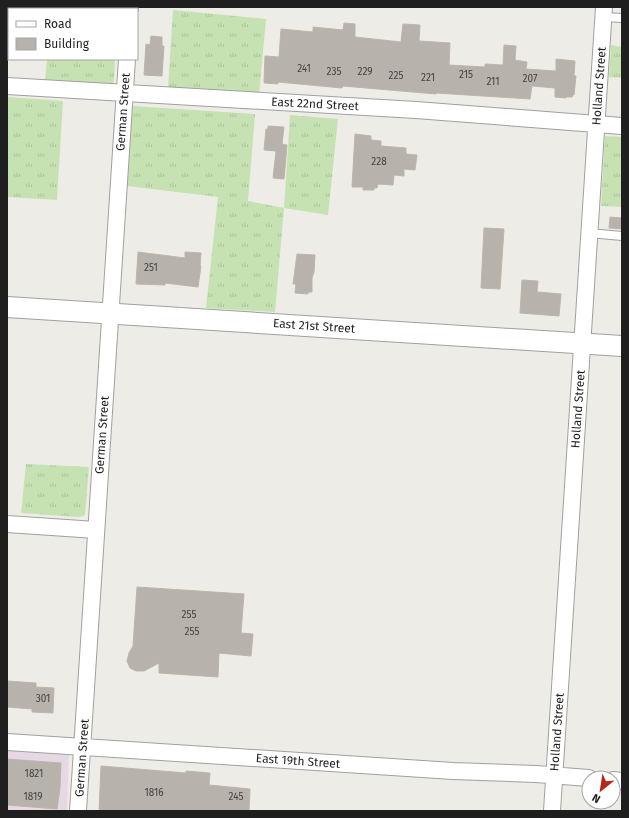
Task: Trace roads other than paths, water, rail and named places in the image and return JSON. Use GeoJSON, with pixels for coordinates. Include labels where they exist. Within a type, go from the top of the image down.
{"type":"FeatureCollection","features":[{"type":"Feature","properties":{"kind":"street","name":"Holland Street"},"geometry":{"type":"LineString","coordinates":[[552,811],[604,12]]}},
{"type":"Feature","properties":{"kind":"street","name":"German Street"},"geometry":{"type":"LineString","coordinates":[[78,811],[127,60]]}},
{"type":"Feature","properties":{"kind":"street","name":"East 22nd Street"},"geometry":{"type":"LineString","coordinates":[[7,86],[416,110],[622,126]]}},
{"type":"Feature","properties":{"kind":"street","name":"East 21st Street"},"geometry":{"type":"LineString","coordinates":[[7,307],[622,346]]}},
{"type":"Feature","properties":{"kind":"street"},"geometry":{"type":"LineString","coordinates":[[7,524],[96,530]]}},
{"type":"Feature","properties":{"kind":"street","name":"East 19th Street"},"geometry":{"type":"LineString","coordinates":[[7,742],[454,771],[581,777]]}},
{"type":"Feature","properties":{"kind":"lane"},"geometry":{"type":"LineString","coordinates":[[604,12],[622,18]]}},
{"type":"Feature","properties":{"kind":"lane"},"geometry":{"type":"LineString","coordinates":[[589,233],[622,236]]}}]}
